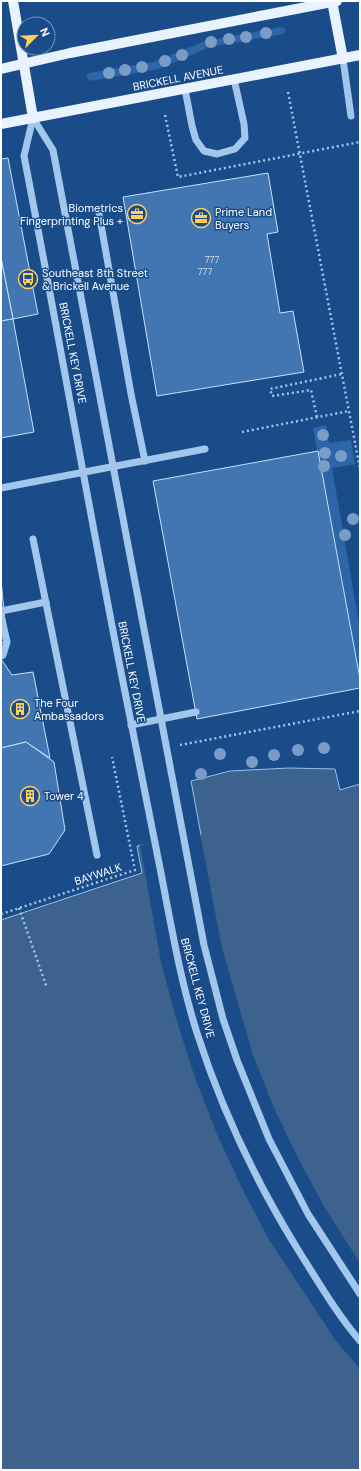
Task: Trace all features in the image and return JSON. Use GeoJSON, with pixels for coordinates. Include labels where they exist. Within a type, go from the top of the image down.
{"type":"FeatureCollection","features":[{"type":"Feature","properties":{"kind":"main road"},"geometry":{"type":"LineString","coordinates":[[13,1],[33,118]]}},
{"type":"Feature","properties":{"kind":"main road"},"geometry":{"type":"LineString","coordinates":[[1,69],[70,53],[334,1],[343,59]]}},
{"type":"Feature","properties":{"kind":"main road","name":"BRICKELL AVENUE"},"geometry":{"type":"LineString","coordinates":[[1,124],[360,56]]}},
{"type":"Feature","properties":{"kind":"street"},"geometry":{"type":"LineString","coordinates":[[343,59],[351,116]]}},
{"type":"Feature","properties":{"kind":"street"},"geometry":{"type":"LineString","coordinates":[[185,89],[196,140],[204,151],[217,154],[235,149],[245,138],[244,124],[234,79]]}},
{"type":"Feature","properties":{"kind":"street","name":"BRICKELL KEY DRIVE"},"geometry":{"type":"LineString","coordinates":[[33,118],[53,150],[204,945],[223,1019],[252,1100],[269,1140],[308,1214],[360,1294]]}},
{"type":"Feature","properties":{"kind":"street","name":"BRICKELL KEY DRIVE"},"geometry":{"type":"LineString","coordinates":[[33,118],[24,156],[131,725],[178,957],[188,999],[198,1034],[225,1109],[262,1187],[283,1225],[331,1302],[360,1341]]}},
{"type":"Feature","properties":{"kind":"street"},"geometry":{"type":"LineString","coordinates":[[99,213],[145,461]]}},
{"type":"Feature","properties":{"kind":"street"},"geometry":{"type":"LineString","coordinates":[[1,488],[205,449]]}},
{"type":"Feature","properties":{"kind":"street"},"geometry":{"type":"LineString","coordinates":[[33,539],[97,855]]}},
{"type":"Feature","properties":{"kind":"street"},"geometry":{"type":"LineString","coordinates":[[1,611],[46,602]]}},
{"type":"Feature","properties":{"kind":"street"},"geometry":{"type":"LineString","coordinates":[[1,615],[6,642],[3,655],[1,656]]}},
{"type":"Feature","properties":{"kind":"street"},"geometry":{"type":"LineString","coordinates":[[131,725],[196,712]]}},
{"type":"Feature","properties":{"kind":"path"},"geometry":{"type":"LineString","coordinates":[[288,92],[360,469]]}},
{"type":"Feature","properties":{"kind":"path"},"geometry":{"type":"LineString","coordinates":[[165,115],[178,177],[360,142]]}},
{"type":"Feature","properties":{"kind":"path"},"geometry":{"type":"LineString","coordinates":[[317,417],[311,390],[272,396],[270,389],[342,374]]}},
{"type":"Feature","properties":{"kind":"path"},"geometry":{"type":"LineString","coordinates":[[242,432],[349,411]]}},
{"type":"Feature","properties":{"kind":"path"},"geometry":{"type":"LineString","coordinates":[[177,746],[360,711]]}},
{"type":"Feature","properties":{"kind":"path","name":"BAYWALK"},"geometry":{"type":"LineString","coordinates":[[1,914],[135,870],[112,757]]}},
{"type":"Feature","properties":{"kind":"path"},"geometry":{"type":"LineString","coordinates":[[19,908],[47,988]]}},
{"type":"Feature","properties":{"kind":"shaded area"},"geometry":{"type":"Polygon","coordinates":[[[282,27],[285,29],[283,34],[210,47],[159,69],[90,81],[87,78],[89,73],[154,62],[205,41],[282,27]]]}},
{"type":"Feature","properties":{"kind":"shaded area"},"geometry":{"type":"Polygon","coordinates":[[[326,425],[329,443],[351,440],[355,464],[332,468],[360,629],[360,679],[313,428],[326,425]]]}},
{"type":"Feature","properties":{"kind":"shaded area"},"geometry":{"type":"Polygon","coordinates":[[[289,768],[335,769],[340,790],[360,784],[360,1470],[1,1470],[1,920],[142,873],[137,846],[201,835],[191,781],[230,771],[289,768]]]}},
{"type":"Feature","properties":{"kind":"pier"},"geometry":{"type":"Polygon","coordinates":[[[200,833],[222,948],[253,1055],[274,1108],[298,1158],[325,1208],[360,1263],[360,1369],[336,1341],[268,1238],[241,1186],[216,1132],[194,1075],[176,1018],[161,962],[140,845],[200,833]]]}},
{"type":"Feature","properties":{"kind":"building"},"geometry":{"type":"Polygon","coordinates":[[[8,158],[38,314],[13,319],[1,258],[1,159],[8,158]]]}},
{"type":"Feature","properties":{"kind":"building"},"geometry":{"type":"Polygon","coordinates":[[[268,173],[278,232],[267,234],[280,313],[293,311],[304,372],[157,396],[123,197],[268,173]]]}},
{"type":"Feature","properties":{"kind":"building"},"geometry":{"type":"Polygon","coordinates":[[[1,258],[13,319],[1,321],[1,258]]]}},
{"type":"Feature","properties":{"kind":"building"},"geometry":{"type":"Polygon","coordinates":[[[13,319],[34,432],[1,438],[1,321],[13,319]]]}},
{"type":"Feature","properties":{"kind":"building"},"geometry":{"type":"Polygon","coordinates":[[[318,451],[360,679],[360,688],[197,719],[153,481],[318,451]]]}},
{"type":"Feature","properties":{"kind":"building"},"geometry":{"type":"Polygon","coordinates":[[[1,580],[7,642],[1,643],[1,580]]]}},
{"type":"Feature","properties":{"kind":"building","name":"The Four Ambassadors"},"geometry":{"type":"Polygon","coordinates":[[[1,659],[12,675],[33,672],[50,758],[26,742],[1,748],[1,659]]]}},
{"type":"Feature","properties":{"kind":"building","name":"Tower 4"},"geometry":{"type":"Polygon","coordinates":[[[26,742],[54,762],[65,830],[49,854],[1,866],[1,748],[26,742]]]}},
{"type":"Feature","properties":{"kind":"place","name":"Biometrics Fingerprinting Plus +"},"geometry":{"type":"Point","coordinates":[137,214]}},
{"type":"Feature","properties":{"kind":"place","name":"Prime Land Buyers"},"geometry":{"type":"Point","coordinates":[201,218]}},
{"type":"Feature","properties":{"kind":"place","name":"Southeast 8th Street & Brickell Avenue"},"geometry":{"type":"Point","coordinates":[28,279]}},
{"type":"Feature","properties":{"kind":"place","name":"The Four Ambassadors"},"geometry":{"type":"Point","coordinates":[20,709]}},
{"type":"Feature","properties":{"kind":"place","name":"Tower 4"},"geometry":{"type":"Point","coordinates":[30,796]}}]}
